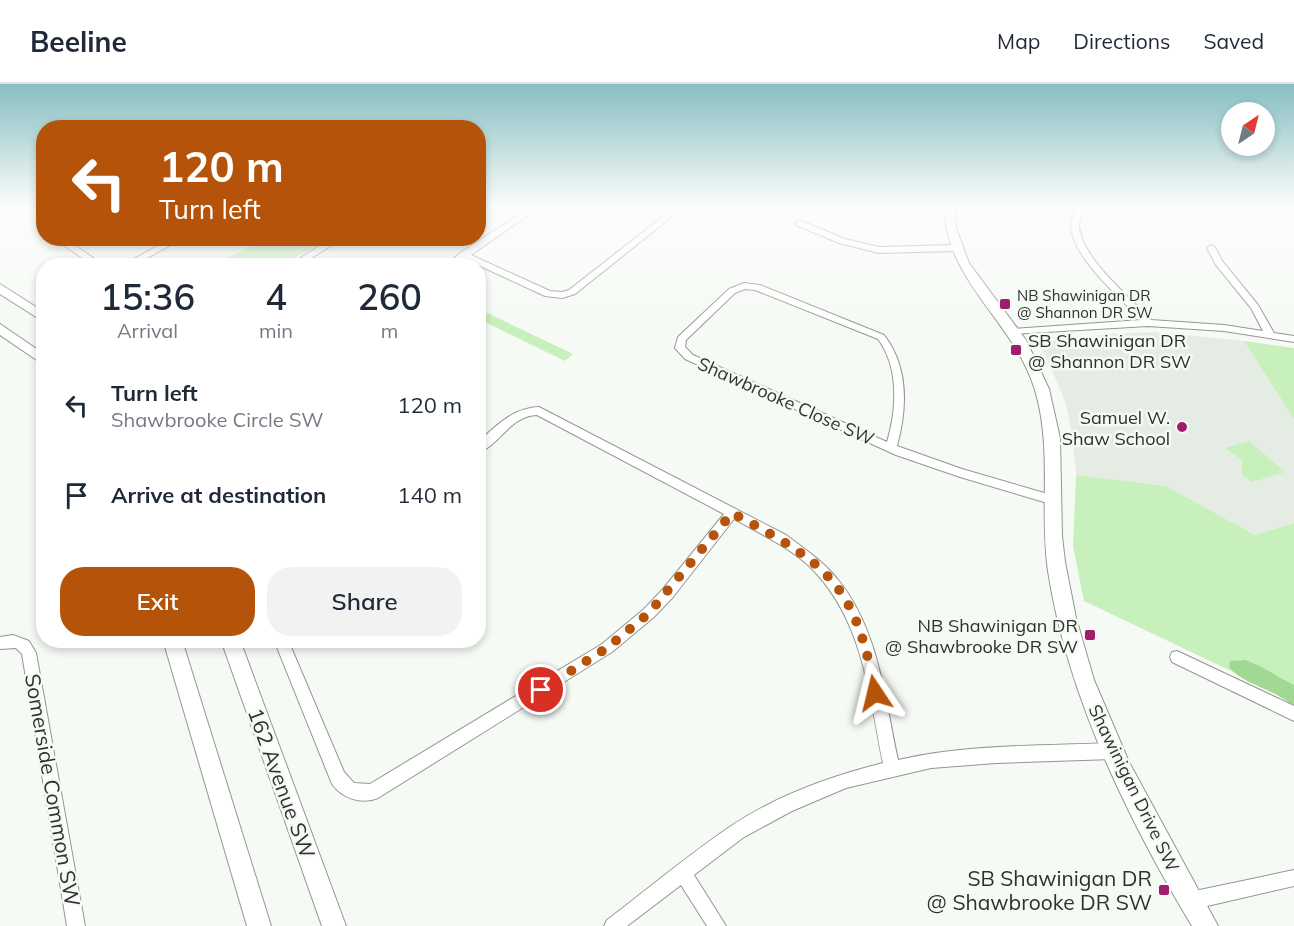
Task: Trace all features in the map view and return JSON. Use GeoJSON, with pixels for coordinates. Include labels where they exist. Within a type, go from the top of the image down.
{"type":"FeatureCollection","features":[{"type":"Feature","properties":{"kind":"street"},"geometry":{"type":"LineString","coordinates":[[70,246],[88,258]]}},
{"type":"Feature","properties":{"kind":"street"},"geometry":{"type":"LineString","coordinates":[[140,258],[163,246]]}},
{"type":"Feature","properties":{"kind":"street"},"geometry":{"type":"LineString","coordinates":[[305,258],[325,246]]}},
{"type":"Feature","properties":{"kind":"street"},"geometry":{"type":"LineString","coordinates":[[459,258],[476,246]]}},
{"type":"Feature","properties":{"kind":"street"},"geometry":{"type":"LineString","coordinates":[[486,266],[548,294],[568,294],[629,246]]}},
{"type":"Feature","properties":{"kind":"street"},"geometry":{"type":"LineString","coordinates":[[864,246],[879,250],[954,248]]}},
{"type":"Feature","properties":{"kind":"street"},"geometry":{"type":"LineString","coordinates":[[1082,246],[1086,254],[1148,323]]}},
{"type":"Feature","properties":{"kind":"street","name":"Shawinigan Drive SW"},"geometry":{"type":"LineString","coordinates":[[954,248],[975,282],[1014,332],[1041,387],[1054,442],[1054,541],[1066,617],[1093,702],[1113,751],[1190,901],[1206,926]]}},
{"type":"Feature","properties":{"kind":"street"},"geometry":{"type":"LineString","coordinates":[[1212,248],[1219,263],[1256,307],[1271,336]]}},
{"type":"Feature","properties":{"kind":"street"},"geometry":{"type":"LineString","coordinates":[[463,255],[470,258]]}},
{"type":"Feature","properties":{"kind":"street","name":"Shawbrooke Close SW"},"geometry":{"type":"LineString","coordinates":[[891,448],[897,424],[899,393],[892,359],[886,342],[881,337],[757,287],[744,286],[732,291],[681,339],[680,348],[688,357],[891,448],[960,473],[1054,500]]}},
{"type":"Feature","properties":{"kind":"street"},"geometry":{"type":"LineString","coordinates":[[1,289],[36,313]]}},
{"type":"Feature","properties":{"kind":"street"},"geometry":{"type":"LineString","coordinates":[[1014,332],[1148,323],[1224,328],[1294,339]]}},
{"type":"Feature","properties":{"kind":"street"},"geometry":{"type":"LineString","coordinates":[[0,328],[36,355]]}},
{"type":"Feature","properties":{"kind":"street"},"geometry":{"type":"LineString","coordinates":[[486,442],[516,416],[529,411],[539,411],[732,513],[804,554],[827,574],[847,601],[866,644],[892,768]]}},
{"type":"Feature","properties":{"kind":"street"},"geometry":{"type":"LineString","coordinates":[[284,648],[343,787],[350,791],[372,792],[607,648],[649,613],[668,593],[732,513]]}},
{"type":"Feature","properties":{"kind":"street","name":"Somerside Common SW"},"geometry":{"type":"LineString","coordinates":[[0,644],[19,642],[27,646],[29,653],[76,926]]}},
{"type":"Feature","properties":{"kind":"street"},"geometry":{"type":"LineString","coordinates":[[174,648],[260,926]]}},
{"type":"Feature","properties":{"kind":"street","name":"162 Avenue SW"},"geometry":{"type":"LineString","coordinates":[[233,648],[334,926]]}},
{"type":"Feature","properties":{"kind":"street"},"geometry":{"type":"LineString","coordinates":[[1177,657],[1294,714]]}},
{"type":"Feature","properties":{"kind":"street"},"geometry":{"type":"LineString","coordinates":[[613,926],[738,831],[786,805],[846,780],[892,768],[952,758],[1113,751]]}},
{"type":"Feature","properties":{"kind":"street"},"geometry":{"type":"LineString","coordinates":[[683,872],[717,926]]}},
{"type":"Feature","properties":{"kind":"street"},"geometry":{"type":"LineString","coordinates":[[1190,901],[1294,878]]}},
{"type":"Feature","properties":{"kind":"shaded area","name":"Samuel W. Shaw School"},"geometry":{"type":"Polygon","coordinates":[[[1154,332],[1244,341],[1294,419],[1294,523],[1255,535],[1166,486],[1076,475],[1066,404],[1040,346],[1044,342],[1109,334],[1154,332]]]}},
{"type":"Feature","properties":{"kind":"green space"},"geometry":{"type":"Polygon","coordinates":[[[250,246],[316,246],[295,258],[227,258],[250,246]]]}},
{"type":"Feature","properties":{"kind":"green space"},"geometry":{"type":"Polygon","coordinates":[[[486,312],[573,354],[565,361],[486,322],[486,312]]]}},
{"type":"Feature","properties":{"kind":"green space"},"geometry":{"type":"Polygon","coordinates":[[[1244,341],[1294,348],[1294,419],[1244,341]]]}},
{"type":"Feature","properties":{"kind":"green space"},"geometry":{"type":"Polygon","coordinates":[[[1249,441],[1285,472],[1252,482],[1242,475],[1242,460],[1225,448],[1249,441]]]}},
{"type":"Feature","properties":{"kind":"green space"},"geometry":{"type":"Polygon","coordinates":[[[1076,475],[1166,486],[1255,535],[1294,523],[1294,701],[1084,601],[1073,546],[1076,475]]]}},
{"type":"Feature","properties":{"kind":"green space"},"geometry":{"type":"Polygon","coordinates":[[[1245,660],[1294,685],[1294,706],[1240,677],[1229,667],[1230,661],[1245,660]]]}},
{"type":"Feature","properties":{"kind":"place","name":"NB Shawinigan DR @ Shannon DR SW"},"geometry":{"type":"Point","coordinates":[1005,304]}},
{"type":"Feature","properties":{"kind":"place","name":"SB Shawinigan DR @ Shannon DR SW"},"geometry":{"type":"Point","coordinates":[1016,350]}},
{"type":"Feature","properties":{"kind":"place","name":"Samuel W. Shaw School"},"geometry":{"type":"Point","coordinates":[1182,427]}},
{"type":"Feature","properties":{"kind":"place","name":"NB Shawinigan DR @ Shawbrooke DR SW"},"geometry":{"type":"Point","coordinates":[1090,635]}},
{"type":"Feature","properties":{"kind":"place","name":"SB Shawinigan DR @ Shawbrooke DR SW"},"geometry":{"type":"Point","coordinates":[1164,890]}},
{"type":"Feature","properties":{"kind":"route"},"geometry":{"type":"LineString","coordinates":[[541,690],[582,666],[628,632],[649,613],[668,593],[732,513],[795,547],[814,561],[839,588],[854,613],[866,644],[875,693]]}}]}
